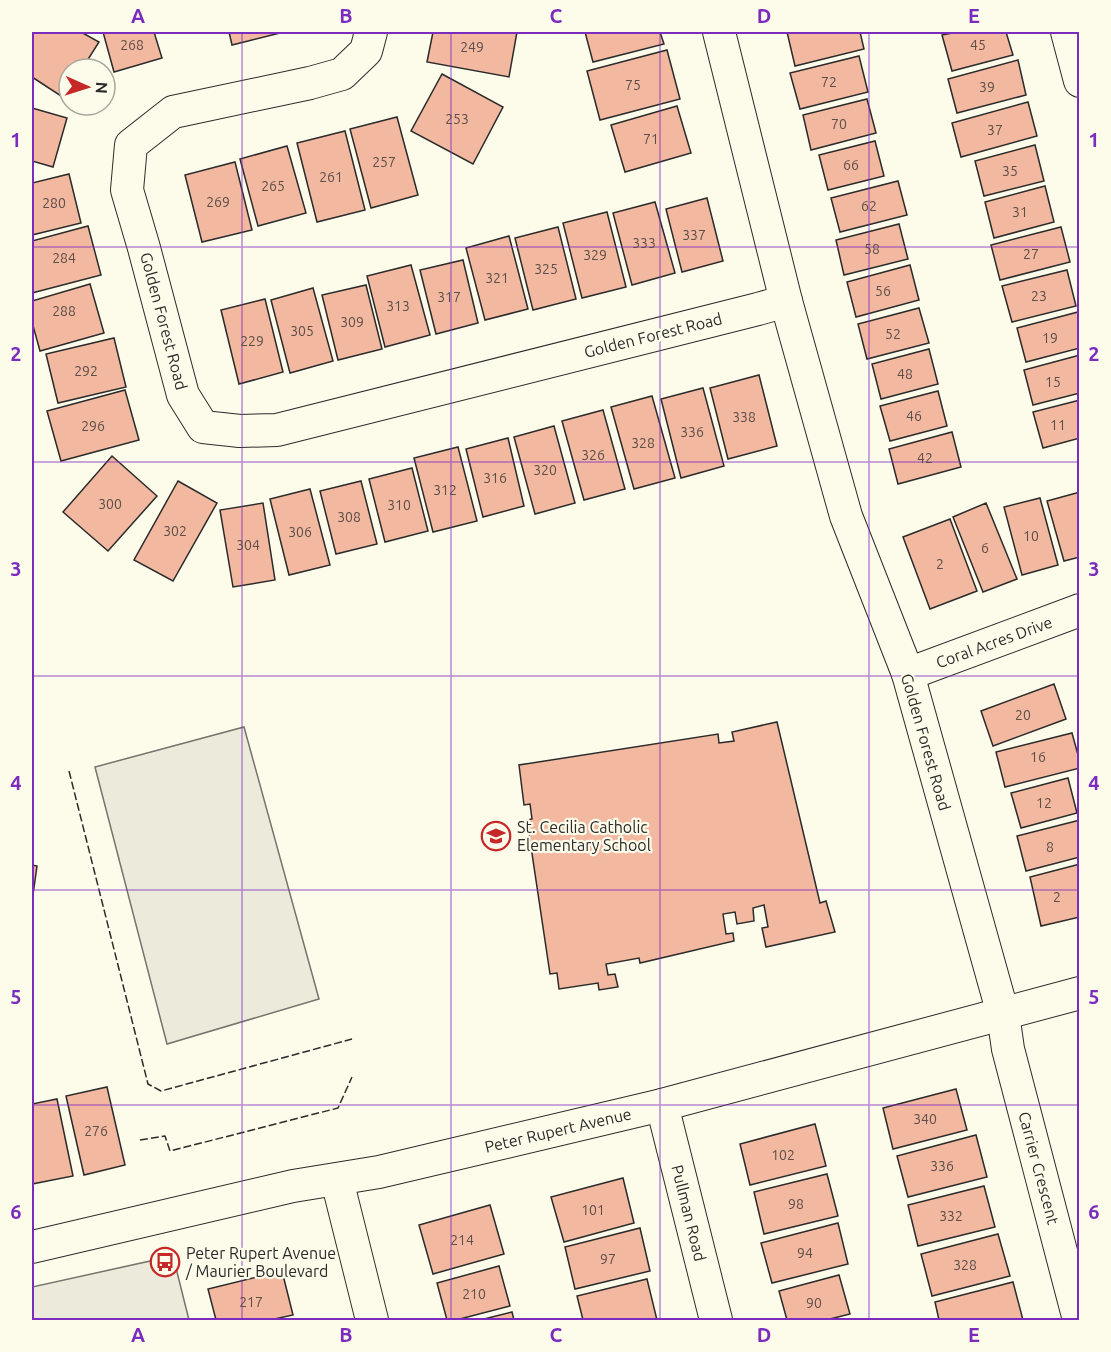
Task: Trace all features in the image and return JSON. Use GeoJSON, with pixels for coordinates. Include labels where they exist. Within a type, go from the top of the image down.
{"type":"FeatureCollection","features":[{"type":"Feature","properties":{"kind":"street","name":"Golden Forest Road"},"geometry":{"type":"LineString","coordinates":[[371,32],[366,51],[342,74],[173,112],[131,145],[127,190],[183,394],[203,427],[240,431],[277,430],[786,301]]}},
{"type":"Feature","properties":{"kind":"street","name":"Golden Forest Road"},"geometry":{"type":"LineString","coordinates":[[719,32],[786,301],[846,516],[908,674],[1004,1014]]}},
{"type":"Feature","properties":{"kind":"street"},"geometry":{"type":"LineString","coordinates":[[1067,32],[1080,81]]}},
{"type":"Feature","properties":{"kind":"street","name":"Coral Acres Drive"},"geometry":{"type":"LineString","coordinates":[[908,674],[1080,610]]}},
{"type":"Feature","properties":{"kind":"street","name":"Peter Rupert Avenue"},"geometry":{"type":"LineString","coordinates":[[32,1247],[293,1186],[379,1172],[662,1105],[1080,993]]}},
{"type":"Feature","properties":{"kind":"street","name":"Carrier Crescent"},"geometry":{"type":"LineString","coordinates":[[1004,1014],[1008,1049],[1079,1320]]}},
{"type":"Feature","properties":{"kind":"street","name":"Pullman Road"},"geometry":{"type":"LineString","coordinates":[[662,1105],[717,1320]]}},
{"type":"Feature","properties":{"kind":"street"},"geometry":{"type":"LineString","coordinates":[[337,1180],[372,1320]]}},
{"type":"Feature","properties":{"kind":"shaded area"},"geometry":{"type":"Polygon","coordinates":[[[244,727],[319,999],[167,1044],[95,767],[244,727]]]}},
{"type":"Feature","properties":{"kind":"shaded area"},"geometry":{"type":"Polygon","coordinates":[[[173,1256],[189,1320],[32,1320],[32,1287],[173,1256]]]}},
{"type":"Feature","properties":{"kind":"building"},"geometry":{"type":"Polygon","coordinates":[[[32,32],[81,32],[99,42],[90,57],[57,57],[57,93],[32,77],[32,32]]]}},
{"type":"Feature","properties":{"kind":"building"},"geometry":{"type":"Polygon","coordinates":[[[103,32],[154,32],[162,58],[117,71],[117,57],[110,57],[103,32]]]}},
{"type":"Feature","properties":{"kind":"building"},"geometry":{"type":"Polygon","coordinates":[[[229,32],[284,32],[232,45],[229,32]]]}},
{"type":"Feature","properties":{"kind":"building"},"geometry":{"type":"Polygon","coordinates":[[[433,32],[517,32],[509,77],[427,62],[433,32]]]}},
{"type":"Feature","properties":{"kind":"building"},"geometry":{"type":"Polygon","coordinates":[[[585,32],[660,32],[664,44],[593,62],[585,32]]]}},
{"type":"Feature","properties":{"kind":"building"},"geometry":{"type":"Polygon","coordinates":[[[787,32],[860,32],[864,49],[795,66],[787,32]]]}},
{"type":"Feature","properties":{"kind":"building"},"geometry":{"type":"Polygon","coordinates":[[[957,32],[1006,32],[1013,55],[952,71],[942,35],[957,32]]]}},
{"type":"Feature","properties":{"kind":"building"},"geometry":{"type":"Polygon","coordinates":[[[667,50],[680,99],[600,120],[587,71],[667,50]]]}},
{"type":"Feature","properties":{"kind":"building"},"geometry":{"type":"Polygon","coordinates":[[[859,56],[868,92],[800,109],[790,73],[859,56]]]}},
{"type":"Feature","properties":{"kind":"building"},"geometry":{"type":"Polygon","coordinates":[[[1018,60],[1026,95],[957,113],[948,79],[1018,60]]]}},
{"type":"Feature","properties":{"kind":"building"},"geometry":{"type":"Polygon","coordinates":[[[442,74],[503,107],[473,164],[411,131],[442,74]]]}},
{"type":"Feature","properties":{"kind":"building"},"geometry":{"type":"Polygon","coordinates":[[[867,99],[876,133],[811,150],[803,115],[867,99]]]}},
{"type":"Feature","properties":{"kind":"building"},"geometry":{"type":"Polygon","coordinates":[[[1028,102],[1037,136],[961,157],[952,123],[1028,102]]]}},
{"type":"Feature","properties":{"kind":"building"},"geometry":{"type":"Polygon","coordinates":[[[677,106],[691,153],[625,172],[611,125],[677,106]]]}},
{"type":"Feature","properties":{"kind":"building"},"geometry":{"type":"Polygon","coordinates":[[[32,108],[67,118],[53,167],[32,161],[32,108]]]}},
{"type":"Feature","properties":{"kind":"building"},"geometry":{"type":"Polygon","coordinates":[[[397,117],[418,195],[371,208],[350,129],[397,117]]]}},
{"type":"Feature","properties":{"kind":"building"},"geometry":{"type":"Polygon","coordinates":[[[345,131],[365,210],[317,222],[297,143],[345,131]]]}},
{"type":"Feature","properties":{"kind":"building"},"geometry":{"type":"Polygon","coordinates":[[[875,141],[884,176],[828,190],[819,155],[875,141]]]}},
{"type":"Feature","properties":{"kind":"building"},"geometry":{"type":"Polygon","coordinates":[[[1035,145],[1044,181],[984,196],[975,161],[1035,145]]]}},
{"type":"Feature","properties":{"kind":"building"},"geometry":{"type":"Polygon","coordinates":[[[287,146],[306,213],[258,226],[240,159],[287,146]]]}},
{"type":"Feature","properties":{"kind":"building"},"geometry":{"type":"Polygon","coordinates":[[[235,162],[252,230],[202,242],[185,175],[235,162]]]}},
{"type":"Feature","properties":{"kind":"building"},"geometry":{"type":"Polygon","coordinates":[[[69,174],[81,223],[32,235],[32,183],[69,174]]]}},
{"type":"Feature","properties":{"kind":"building"},"geometry":{"type":"Polygon","coordinates":[[[898,181],[907,215],[840,232],[831,198],[898,181]]]}},
{"type":"Feature","properties":{"kind":"building"},"geometry":{"type":"Polygon","coordinates":[[[1045,186],[1054,222],[994,238],[985,202],[1045,186]]]}},
{"type":"Feature","properties":{"kind":"building"},"geometry":{"type":"Polygon","coordinates":[[[707,198],[723,261],[682,272],[666,209],[707,198]]]}},
{"type":"Feature","properties":{"kind":"building"},"geometry":{"type":"Polygon","coordinates":[[[655,202],[675,273],[632,285],[613,213],[655,202]]]}},
{"type":"Feature","properties":{"kind":"building"},"geometry":{"type":"Polygon","coordinates":[[[607,212],[626,287],[582,298],[563,223],[607,212]]]}},
{"type":"Feature","properties":{"kind":"building"},"geometry":{"type":"Polygon","coordinates":[[[899,224],[908,259],[844,275],[836,240],[899,224]]]}},
{"type":"Feature","properties":{"kind":"building"},"geometry":{"type":"Polygon","coordinates":[[[88,226],[101,275],[32,293],[32,241],[88,226]]]}},
{"type":"Feature","properties":{"kind":"building"},"geometry":{"type":"Polygon","coordinates":[[[558,227],[576,299],[533,310],[515,238],[558,227]]]}},
{"type":"Feature","properties":{"kind":"building"},"geometry":{"type":"Polygon","coordinates":[[[1061,227],[1070,262],[1000,280],[991,245],[1061,227]]]}},
{"type":"Feature","properties":{"kind":"building"},"geometry":{"type":"Polygon","coordinates":[[[509,236],[528,309],[485,320],[466,248],[509,236]]]}},
{"type":"Feature","properties":{"kind":"building"},"geometry":{"type":"Polygon","coordinates":[[[463,260],[478,323],[436,334],[420,270],[463,260]]]}},
{"type":"Feature","properties":{"kind":"building"},"geometry":{"type":"Polygon","coordinates":[[[411,265],[430,335],[385,347],[367,276],[411,265]]]}},
{"type":"Feature","properties":{"kind":"building"},"geometry":{"type":"Polygon","coordinates":[[[910,265],[919,300],[856,317],[847,282],[910,265]]]}},
{"type":"Feature","properties":{"kind":"building"},"geometry":{"type":"Polygon","coordinates":[[[1067,270],[1076,306],[1012,322],[1002,286],[1067,270]]]}},
{"type":"Feature","properties":{"kind":"building"},"geometry":{"type":"Polygon","coordinates":[[[90,284],[104,333],[40,351],[32,322],[32,301],[90,284]]]}},
{"type":"Feature","properties":{"kind":"building"},"geometry":{"type":"Polygon","coordinates":[[[366,285],[382,349],[338,360],[322,295],[366,285]]]}},
{"type":"Feature","properties":{"kind":"building"},"geometry":{"type":"Polygon","coordinates":[[[313,288],[333,361],[290,373],[271,300],[313,288]]]}},
{"type":"Feature","properties":{"kind":"building"},"geometry":{"type":"Polygon","coordinates":[[[265,299],[283,372],[239,384],[221,310],[265,299]]]}},
{"type":"Feature","properties":{"kind":"building"},"geometry":{"type":"Polygon","coordinates":[[[919,308],[929,343],[867,359],[858,324],[919,308]]]}},
{"type":"Feature","properties":{"kind":"building"},"geometry":{"type":"Polygon","coordinates":[[[1078,312],[1080,348],[1026,362],[1017,328],[1078,312]]]}},
{"type":"Feature","properties":{"kind":"building"},"geometry":{"type":"Polygon","coordinates":[[[114,338],[126,387],[58,403],[46,354],[114,338]]]}},
{"type":"Feature","properties":{"kind":"building"},"geometry":{"type":"Polygon","coordinates":[[[929,349],[938,384],[881,399],[872,364],[929,349]]]}},
{"type":"Feature","properties":{"kind":"building"},"geometry":{"type":"Polygon","coordinates":[[[1080,355],[1080,393],[1033,405],[1024,370],[1080,355]]]}},
{"type":"Feature","properties":{"kind":"building"},"geometry":{"type":"Polygon","coordinates":[[[759,375],[777,446],[728,459],[710,388],[759,375]]]}},
{"type":"Feature","properties":{"kind":"building"},"geometry":{"type":"Polygon","coordinates":[[[703,388],[724,466],[681,478],[661,399],[703,388]]]}},
{"type":"Feature","properties":{"kind":"building"},"geometry":{"type":"Polygon","coordinates":[[[125,390],[139,440],[61,461],[47,411],[125,390]]]}},
{"type":"Feature","properties":{"kind":"building"},"geometry":{"type":"Polygon","coordinates":[[[938,391],[947,426],[890,441],[880,406],[938,391]]]}},
{"type":"Feature","properties":{"kind":"building"},"geometry":{"type":"Polygon","coordinates":[[[652,396],[675,478],[634,489],[611,407],[652,396]]]}},
{"type":"Feature","properties":{"kind":"building"},"geometry":{"type":"Polygon","coordinates":[[[1080,400],[1080,438],[1043,448],[1033,412],[1080,400]]]}},
{"type":"Feature","properties":{"kind":"building"},"geometry":{"type":"Polygon","coordinates":[[[603,410],[625,489],[584,500],[562,421],[603,410]]]}},
{"type":"Feature","properties":{"kind":"building"},"geometry":{"type":"Polygon","coordinates":[[[554,426],[575,503],[535,514],[514,437],[554,426]]]}},
{"type":"Feature","properties":{"kind":"building"},"geometry":{"type":"Polygon","coordinates":[[[952,432],[961,467],[898,484],[889,449],[952,432]]]}},
{"type":"Feature","properties":{"kind":"building"},"geometry":{"type":"Polygon","coordinates":[[[508,438],[524,506],[483,517],[466,449],[508,438]]]}},
{"type":"Feature","properties":{"kind":"building"},"geometry":{"type":"Polygon","coordinates":[[[458,447],[477,521],[433,532],[414,458],[458,447]]]}},
{"type":"Feature","properties":{"kind":"building"},"geometry":{"type":"Polygon","coordinates":[[[112,456],[157,496],[108,551],[63,512],[112,456]]]}},
{"type":"Feature","properties":{"kind":"building"},"geometry":{"type":"Polygon","coordinates":[[[412,468],[428,531],[385,542],[369,479],[412,468]]]}},
{"type":"Feature","properties":{"kind":"building"},"geometry":{"type":"Polygon","coordinates":[[[178,481],[217,503],[173,581],[134,560],[178,481]]]}},
{"type":"Feature","properties":{"kind":"building"},"geometry":{"type":"Polygon","coordinates":[[[361,481],[377,544],[336,554],[320,491],[361,481]]]}},
{"type":"Feature","properties":{"kind":"building"},"geometry":{"type":"Polygon","coordinates":[[[310,489],[330,565],[289,575],[270,499],[310,489]]]}},
{"type":"Feature","properties":{"kind":"building"},"geometry":{"type":"Polygon","coordinates":[[[1080,492],[1080,557],[1064,561],[1047,501],[1080,492]]]}},
{"type":"Feature","properties":{"kind":"building"},"geometry":{"type":"Polygon","coordinates":[[[1040,498],[1058,565],[1022,575],[1004,507],[1040,498]]]}},
{"type":"Feature","properties":{"kind":"building"},"geometry":{"type":"Polygon","coordinates":[[[263,503],[275,580],[233,587],[220,510],[263,503]]]}},
{"type":"Feature","properties":{"kind":"building"},"geometry":{"type":"Polygon","coordinates":[[[986,503],[1017,579],[983,592],[953,517],[986,503]]]}},
{"type":"Feature","properties":{"kind":"building"},"geometry":{"type":"Polygon","coordinates":[[[950,519],[977,591],[930,609],[903,537],[950,519]]]}},
{"type":"Feature","properties":{"kind":"building"},"geometry":{"type":"Polygon","coordinates":[[[1054,684],[1066,719],[993,746],[981,711],[1054,684]]]}},
{"type":"Feature","properties":{"kind":"building"},"geometry":{"type":"Polygon","coordinates":[[[777,722],[820,903],[826,901],[835,932],[766,947],[762,928],[768,927],[764,905],[753,908],[754,921],[737,924],[735,912],[723,914],[726,934],[733,933],[734,941],[640,963],[639,958],[606,964],[608,975],[615,974],[618,987],[599,990],[598,983],[559,989],[557,973],[550,974],[527,820],[532,819],[530,804],[524,805],[519,765],[718,734],[719,743],[734,741],[732,732],[777,722]]]}},
{"type":"Feature","properties":{"kind":"building"},"geometry":{"type":"Polygon","coordinates":[[[1072,733],[1080,768],[1005,787],[996,752],[1072,733]]]}},
{"type":"Feature","properties":{"kind":"building"},"geometry":{"type":"Polygon","coordinates":[[[1068,778],[1077,813],[1021,828],[1011,793],[1068,778]]]}},
{"type":"Feature","properties":{"kind":"building"},"geometry":{"type":"Polygon","coordinates":[[[1080,820],[1080,857],[1026,871],[1017,836],[1080,820]]]}},
{"type":"Feature","properties":{"kind":"building"},"geometry":{"type":"Polygon","coordinates":[[[1080,864],[1080,917],[1041,926],[1030,877],[1080,864]]]}},
{"type":"Feature","properties":{"kind":"building"},"geometry":{"type":"Polygon","coordinates":[[[32,865],[37,866],[32,902],[32,865]]]}},
{"type":"Feature","properties":{"kind":"building"},"geometry":{"type":"Polygon","coordinates":[[[107,1087],[125,1165],[84,1175],[66,1096],[107,1087]]]}},
{"type":"Feature","properties":{"kind":"building"},"geometry":{"type":"Polygon","coordinates":[[[956,1089],[967,1130],[893,1149],[883,1108],[956,1089]]]}},
{"type":"Feature","properties":{"kind":"building"},"geometry":{"type":"Polygon","coordinates":[[[57,1099],[73,1176],[32,1184],[32,1104],[57,1099]]]}},
{"type":"Feature","properties":{"kind":"building"},"geometry":{"type":"Polygon","coordinates":[[[815,1124],[826,1166],[750,1185],[740,1144],[815,1124]]]}},
{"type":"Feature","properties":{"kind":"building"},"geometry":{"type":"Polygon","coordinates":[[[976,1135],[987,1177],[908,1197],[897,1156],[976,1135]]]}},
{"type":"Feature","properties":{"kind":"building"},"geometry":{"type":"Polygon","coordinates":[[[827,1174],[838,1216],[764,1234],[754,1192],[827,1174]]]}},
{"type":"Feature","properties":{"kind":"building"},"geometry":{"type":"Polygon","coordinates":[[[623,1178],[634,1223],[564,1242],[551,1197],[623,1178]]]}},
{"type":"Feature","properties":{"kind":"building"},"geometry":{"type":"Polygon","coordinates":[[[984,1186],[995,1227],[918,1246],[908,1205],[984,1186]]]}},
{"type":"Feature","properties":{"kind":"building"},"geometry":{"type":"Polygon","coordinates":[[[490,1205],[504,1254],[433,1274],[419,1225],[490,1205]]]}},
{"type":"Feature","properties":{"kind":"building"},"geometry":{"type":"Polygon","coordinates":[[[838,1223],[848,1264],[772,1283],[761,1243],[838,1223]]]}},
{"type":"Feature","properties":{"kind":"building"},"geometry":{"type":"Polygon","coordinates":[[[640,1228],[650,1271],[575,1289],[565,1247],[640,1228]]]}},
{"type":"Feature","properties":{"kind":"building"},"geometry":{"type":"Polygon","coordinates":[[[998,1234],[1010,1276],[932,1296],[921,1254],[998,1234]]]}},
{"type":"Feature","properties":{"kind":"building"},"geometry":{"type":"Polygon","coordinates":[[[499,1266],[510,1306],[456,1320],[447,1320],[437,1283],[499,1266]]]}},
{"type":"Feature","properties":{"kind":"building"},"geometry":{"type":"Polygon","coordinates":[[[282,1271],[293,1315],[270,1320],[216,1320],[208,1289],[282,1271]]]}},
{"type":"Feature","properties":{"kind":"building"},"geometry":{"type":"Polygon","coordinates":[[[839,1275],[850,1314],[826,1320],[787,1320],[779,1291],[839,1275]]]}},
{"type":"Feature","properties":{"kind":"building"},"geometry":{"type":"Polygon","coordinates":[[[647,1279],[657,1320],[583,1320],[577,1296],[647,1279]]]}},
{"type":"Feature","properties":{"kind":"building"},"geometry":{"type":"Polygon","coordinates":[[[1013,1282],[1023,1320],[939,1320],[935,1302],[1013,1282]]]}},
{"type":"Feature","properties":{"kind":"building"},"geometry":{"type":"Polygon","coordinates":[[[512,1312],[514,1320],[480,1320],[512,1312]]]}},
{"type":"Feature","properties":{"kind":"fence"},"geometry":{"type":"LineString","coordinates":[[69,771],[148,1084],[161,1091],[352,1039]]}},
{"type":"Feature","properties":{"kind":"fence"},"geometry":{"type":"LineString","coordinates":[[140,1140],[165,1136],[170,1151],[338,1108],[352,1077]]}},
{"type":"Feature","properties":{"kind":"place","name":"St. Cecilia Catholic Elementary School"},"geometry":{"type":"Point","coordinates":[496,836]}},
{"type":"Feature","properties":{"kind":"place","name":"Peter Rupert Avenue / Maurier Boulevard"},"geometry":{"type":"Point","coordinates":[165,1262]}}]}
